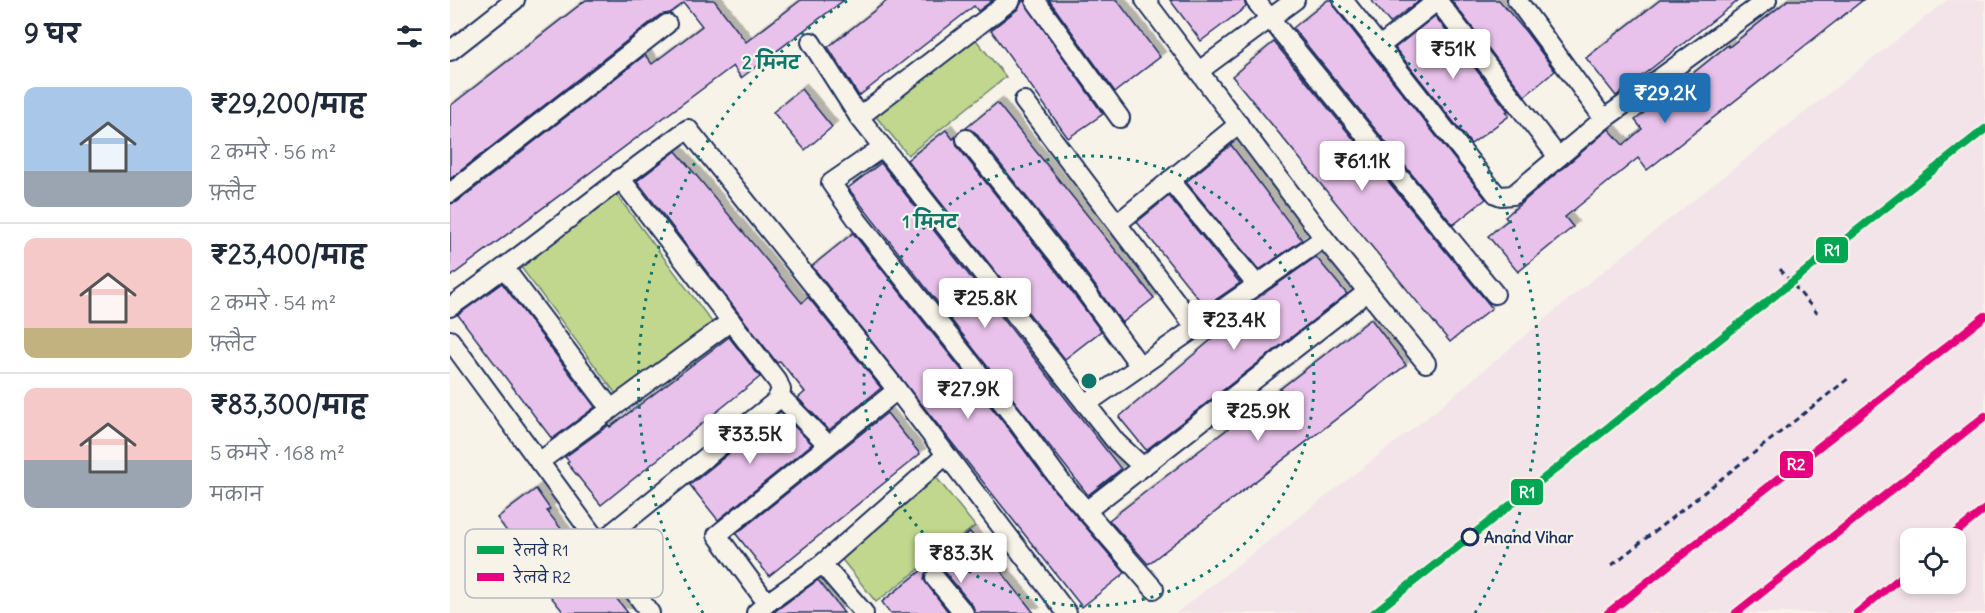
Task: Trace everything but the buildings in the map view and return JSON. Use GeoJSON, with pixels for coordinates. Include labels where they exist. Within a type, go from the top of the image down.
{"type":"FeatureCollection","features":[{"type":"Feature","properties":{"kind":"street"},"geometry":{"type":"LineString","coordinates":[[450,51],[515,0]]}},
{"type":"Feature","properties":{"kind":"street"},"geometry":{"type":"LineString","coordinates":[[859,117],[1011,0]]}},
{"type":"Feature","properties":{"kind":"street"},"geometry":{"type":"LineString","coordinates":[[1035,0],[1120,118]]}},
{"type":"Feature","properties":{"kind":"street"},"geometry":{"type":"LineString","coordinates":[[1145,0],[1324,238],[1426,363]]}},
{"type":"Feature","properties":{"kind":"street"},"geometry":{"type":"LineString","coordinates":[[1255,0],[1495,294]]}},
{"type":"Feature","properties":{"kind":"street"},"geometry":{"type":"LineString","coordinates":[[1199,71],[1294,0]]}},
{"type":"Feature","properties":{"kind":"street"},"geometry":{"type":"LineString","coordinates":[[1343,0],[1496,194],[1502,196],[1513,195],[1604,119],[1767,0]]}},
{"type":"Feature","properties":{"kind":"street"},"geometry":{"type":"LineString","coordinates":[[1380,46],[1438,0],[1558,158]]}},
{"type":"Feature","properties":{"kind":"street"},"geometry":{"type":"LineString","coordinates":[[1516,0],[1604,119]]}},
{"type":"Feature","properties":{"kind":"street"},"geometry":{"type":"LineString","coordinates":[[450,193],[667,24]]}},
{"type":"Feature","properties":{"kind":"street"},"geometry":{"type":"LineString","coordinates":[[810,42],[859,117],[1116,442],[1143,467]]}},
{"type":"Feature","properties":{"kind":"street"},"geometry":{"type":"LineString","coordinates":[[1024,101],[1196,327]]}},
{"type":"Feature","properties":{"kind":"street"},"geometry":{"type":"LineString","coordinates":[[1118,223],[1239,124]]}},
{"type":"Feature","properties":{"kind":"street"},"geometry":{"type":"LineString","coordinates":[[450,307],[688,129],[897,390],[1067,613]]}},
{"type":"Feature","properties":{"kind":"street"},"geometry":{"type":"LineString","coordinates":[[966,139],[1069,269],[1140,366]]}},
{"type":"Feature","properties":{"kind":"street"},"geometry":{"type":"LineString","coordinates":[[883,147],[831,183],[1016,420],[1062,483],[1154,589]]}},
{"type":"Feature","properties":{"kind":"street"},"geometry":{"type":"LineString","coordinates":[[617,529],[767,408],[780,396],[781,390],[778,382],[620,178]]}},
{"type":"Feature","properties":{"kind":"street"},"geometry":{"type":"LineString","coordinates":[[1170,180],[1257,285]]}},
{"type":"Feature","properties":{"kind":"street"},"geometry":{"type":"LineString","coordinates":[[1086,404],[1324,238]]}},
{"type":"Feature","properties":{"kind":"street"},"geometry":{"type":"LineString","coordinates":[[505,268],[611,409]]}},
{"type":"Feature","properties":{"kind":"street"},"geometry":{"type":"LineString","coordinates":[[1086,511],[1366,292]]}},
{"type":"Feature","properties":{"kind":"street"},"geometry":{"type":"LineString","coordinates":[[539,462],[731,321]]}},
{"type":"Feature","properties":{"kind":"street"},"geometry":{"type":"LineString","coordinates":[[450,340],[587,529]]}},
{"type":"Feature","properties":{"kind":"street"},"geometry":{"type":"LineString","coordinates":[[897,390],[717,535],[760,610],[822,564],[946,455]]}},
{"type":"Feature","properties":{"kind":"street"},"geometry":{"type":"LineString","coordinates":[[780,396],[828,445]]}},
{"type":"Feature","properties":{"kind":"street"},"geometry":{"type":"LineString","coordinates":[[822,564],[864,613]]}},
{"type":"Feature","properties":{"kind":"street"},"geometry":{"type":"LineString","coordinates":[[935,578],[964,613]]}},
{"type":"Feature","properties":{"kind":"street"},"geometry":{"type":"LineString","coordinates":[[639,598],[650,613]]}},
{"type":"Feature","properties":{"kind":"path"},"geometry":{"type":"LineString","coordinates":[[1780,269],[1817,313]]}},
{"type":"Feature","properties":{"kind":"path"},"geometry":{"type":"LineString","coordinates":[[1612,565],[1849,378]]}},
{"type":"Feature","properties":{"kind":"shaded area"},"geometry":{"type":"Polygon","coordinates":[[[1947,0],[1985,0],[1985,613],[1176,613],[1434,412],[1576,293],[1947,0]]]}},
{"type":"Feature","properties":{"kind":"green space"},"geometry":{"type":"Polygon","coordinates":[[[972,35],[1006,77],[908,155],[873,113],[972,35]]]}},
{"type":"Feature","properties":{"kind":"green space"},"geometry":{"type":"Polygon","coordinates":[[[613,190],[715,326],[619,398],[517,262],[613,190]]]}},
{"type":"Feature","properties":{"kind":"green space"},"geometry":{"type":"Polygon","coordinates":[[[936,477],[975,526],[876,602],[835,551],[936,477]]]}},
{"type":"Feature","properties":{"kind":"railway"},"geometry":{"type":"LineString","coordinates":[[1608,613],[1985,316]]}},
{"type":"Feature","properties":{"kind":"railway"},"geometry":{"type":"LineString","coordinates":[[1736,613],[1985,416]]}},
{"type":"Feature","properties":{"kind":"railway"},"geometry":{"type":"LineString","coordinates":[[1961,528],[1985,509]]}},
{"type":"Feature","properties":{"kind":"railway"},"geometry":{"type":"LineString","coordinates":[[1857,613],[1900,578]]}},
{"type":"Feature","properties":{"kind":"rail line","name":"R1"},"geometry":{"type":"LineString","coordinates":[[1374,613],[1985,129]]}},
{"type":"Feature","properties":{"kind":"rail line","name":"R2"},"geometry":{"type":"LineString","coordinates":[[1608,613],[1985,316]]}},
{"type":"Feature","properties":{"kind":"rail line","name":"R2"},"geometry":{"type":"LineString","coordinates":[[1736,613],[1985,416]]}},
{"type":"Feature","properties":{"kind":"rail line","name":"R2"},"geometry":{"type":"LineString","coordinates":[[1961,528],[1985,509]]}},
{"type":"Feature","properties":{"kind":"rail line","name":"R2"},"geometry":{"type":"LineString","coordinates":[[1857,613],[1900,578]]}},
{"type":"Feature","properties":{"kind":"place","name":"Anand Vihar"},"geometry":{"type":"Point","coordinates":[1470,537]}}]}
